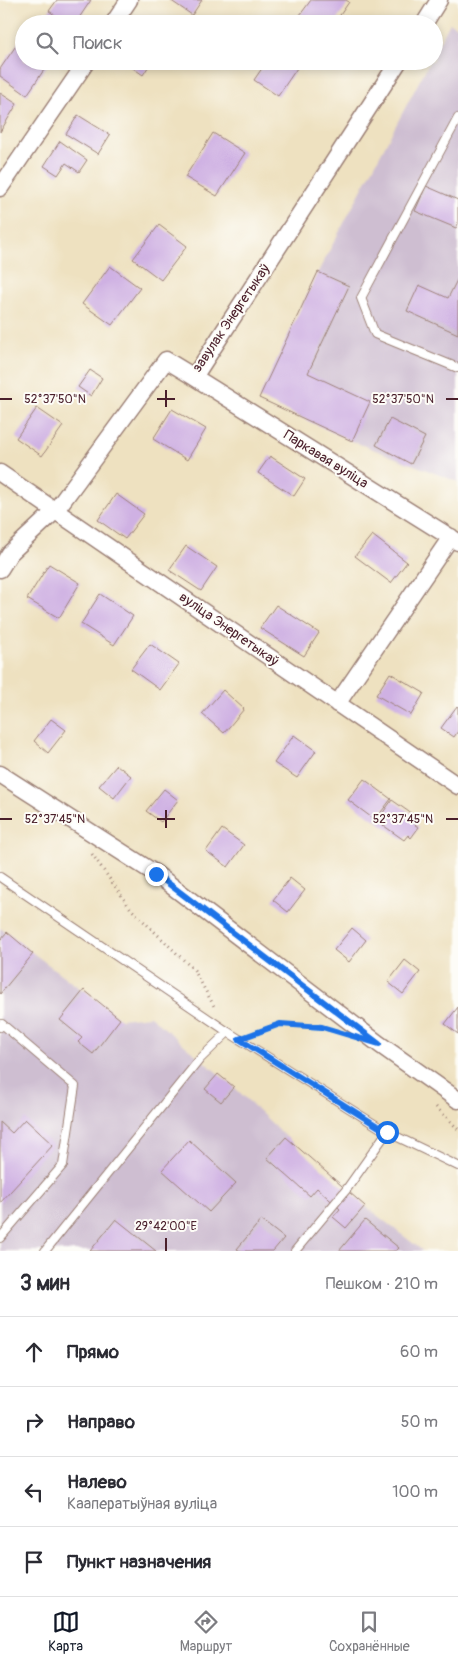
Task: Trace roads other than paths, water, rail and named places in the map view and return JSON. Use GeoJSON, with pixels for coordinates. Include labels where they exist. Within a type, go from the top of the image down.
{"type":"FeatureCollection","features":[{"type":"Feature","properties":{"kind":"street"},"geometry":{"type":"LineString","coordinates":[[119,15],[129,0]]}},
{"type":"Feature","properties":{"kind":"street"},"geometry":{"type":"LineString","coordinates":[[430,15],[439,0]]}},
{"type":"Feature","properties":{"kind":"street"},"geometry":{"type":"LineString","coordinates":[[0,188],[81,70]]}},
{"type":"Feature","properties":{"kind":"street","name":"завулак Энергетыкаў"},"geometry":{"type":"LineString","coordinates":[[0,569],[10,554],[56,510],[166,360],[194,377],[393,70]]}},
{"type":"Feature","properties":{"kind":"street","name":"Паркавая вуліца"},"geometry":{"type":"LineString","coordinates":[[194,377],[454,539]]}},
{"type":"Feature","properties":{"kind":"street","name":"вуліца Энергетыкаў"},"geometry":{"type":"LineString","coordinates":[[0,473],[458,786]]}},
{"type":"Feature","properties":{"kind":"street"},"geometry":{"type":"LineString","coordinates":[[337,704],[454,539]]}},
{"type":"Feature","properties":{"kind":"street"},"geometry":{"type":"LineString","coordinates":[[0,774],[156,874],[379,1044],[458,1100]]}},
{"type":"Feature","properties":{"kind":"lane"},"geometry":{"type":"LineString","coordinates":[[458,118],[361,298],[375,334],[458,368]]}},
{"type":"Feature","properties":{"kind":"lane"},"geometry":{"type":"LineString","coordinates":[[0,877],[239,1039],[387,1132],[458,1166]]}},
{"type":"Feature","properties":{"kind":"lane"},"geometry":{"type":"LineString","coordinates":[[0,1026],[2,1024],[75,1086],[63,1165],[0,1238]]}},
{"type":"Feature","properties":{"kind":"lane"},"geometry":{"type":"LineString","coordinates":[[46,1251],[200,1059],[228,1032]]}},
{"type":"Feature","properties":{"kind":"lane"},"geometry":{"type":"LineString","coordinates":[[294,1251],[346,1190],[387,1132]]}}]}
